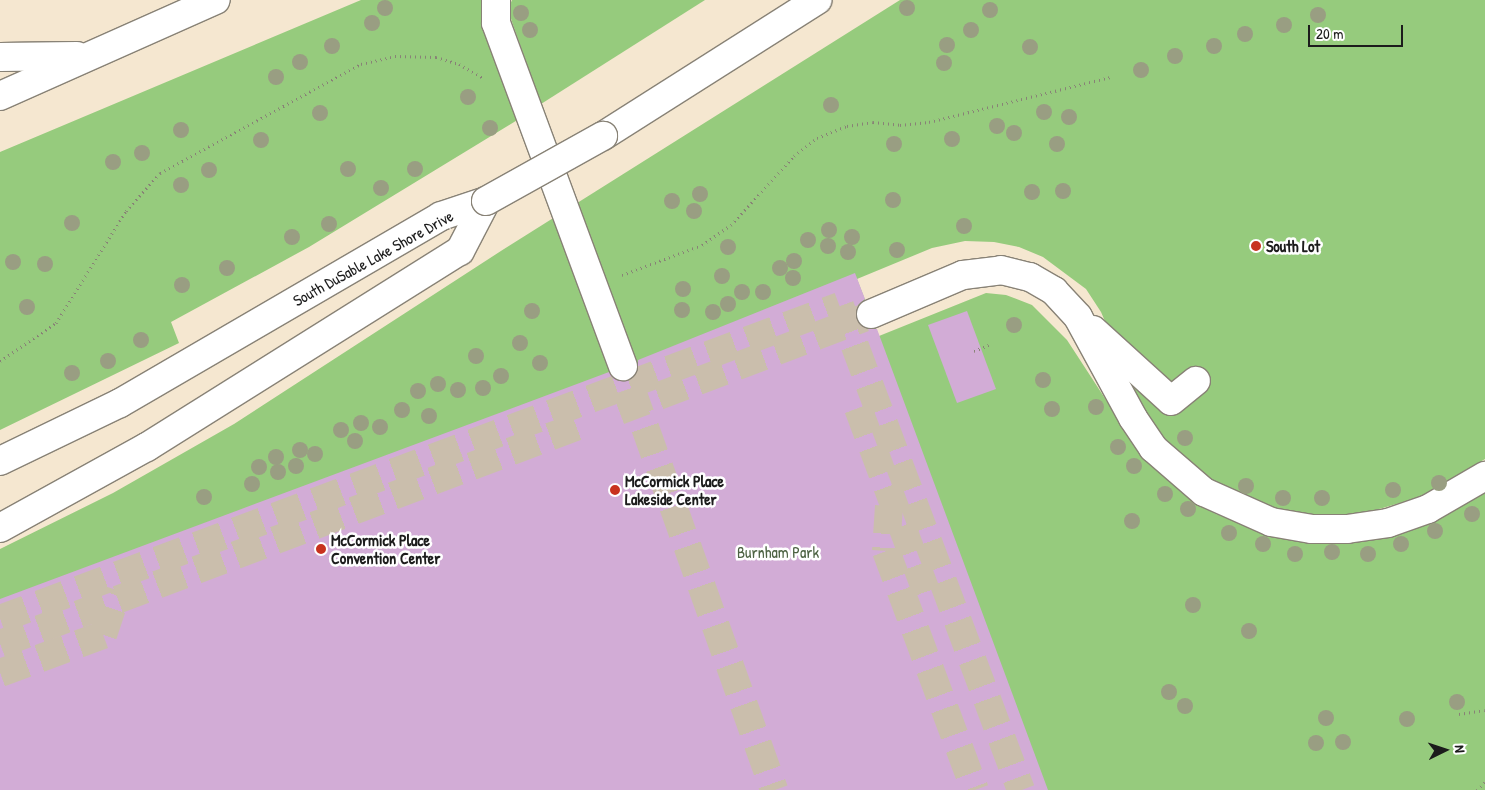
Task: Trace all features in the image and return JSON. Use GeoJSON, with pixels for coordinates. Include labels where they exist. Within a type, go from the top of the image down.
{"type":"FeatureCollection","features":[{"type":"Feature","properties":{"kind":"main road"},"geometry":{"type":"LineString","coordinates":[[0,96],[86,56],[216,0]]}},
{"type":"Feature","properties":{"kind":"main road"},"geometry":{"type":"LineString","coordinates":[[496,0],[496,23],[623,366]]}},
{"type":"Feature","properties":{"kind":"main road","name":"South DuSable Lake Shore Drive"},"geometry":{"type":"LineString","coordinates":[[0,461],[120,403],[441,216],[486,201],[603,136],[817,0]]}},
{"type":"Feature","properties":{"kind":"main road"},"geometry":{"type":"LineString","coordinates":[[0,57],[86,56]]}},
{"type":"Feature","properties":{"kind":"main road"},"geometry":{"type":"LineString","coordinates":[[0,528],[147,447],[460,251],[486,201]]}},
{"type":"Feature","properties":{"kind":"main road"},"geometry":{"type":"LineString","coordinates":[[871,314],[963,275],[1001,270],[1038,281],[1054,291],[1078,317],[1148,376],[1171,401],[1196,381]]}},
{"type":"Feature","properties":{"kind":"main road"},"geometry":{"type":"LineString","coordinates":[[1078,317],[1133,418],[1153,448],[1204,492],[1236,509],[1271,522],[1312,529],[1347,530],[1388,523],[1428,509],[1485,476]]}},
{"type":"Feature","properties":{"kind":"path"},"geometry":{"type":"LineString","coordinates":[[0,361],[56,322],[126,211],[160,173],[361,64],[395,56],[436,58],[460,64],[484,79]]}},
{"type":"Feature","properties":{"kind":"path"},"geometry":{"type":"LineString","coordinates":[[594,286],[702,245],[731,225],[794,156],[817,138],[847,126],[873,122],[900,125],[929,122],[1112,77]]}},
{"type":"Feature","properties":{"kind":"path"},"geometry":{"type":"LineString","coordinates":[[974,351],[989,345]]}},
{"type":"Feature","properties":{"kind":"path"},"geometry":{"type":"LineString","coordinates":[[1458,714],[1485,710]]}},
{"type":"Feature","properties":{"kind":"path"},"geometry":{"type":"LineString","coordinates":[[1478,790],[1485,782]]}},
{"type":"Feature","properties":{"kind":"green space"},"geometry":{"type":"Polygon","coordinates":[[[361,0],[481,0],[482,24],[519,119],[309,247],[171,322],[179,343],[0,430],[0,152],[361,0]]]}},
{"type":"Feature","properties":{"kind":"green space"},"geometry":{"type":"Polygon","coordinates":[[[512,0],[705,0],[541,104],[508,9],[512,0]]]}},
{"type":"Feature","properties":{"kind":"green space","name":"Burnham Park"},"geometry":{"type":"Polygon","coordinates":[[[900,0],[1485,0],[1485,459],[1427,495],[1369,512],[1333,517],[1272,510],[1218,484],[1170,447],[1155,428],[1142,407],[1101,312],[1086,289],[1043,257],[1019,247],[994,242],[965,241],[932,248],[857,279],[879,336],[986,293],[1006,295],[1032,305],[1067,340],[1136,446],[1160,473],[1188,498],[1216,514],[1275,536],[1485,491],[1485,790],[0,790],[0,549],[113,493],[234,424],[504,249],[900,0]]]}},
{"type":"Feature","properties":{"kind":"building","name":"McCormick Place Lakeside Center"},"geometry":{"type":"Polygon","coordinates":[[[855,273],[865,299],[858,305],[856,320],[862,327],[877,329],[1048,790],[0,790],[0,599],[609,372],[620,381],[629,380],[638,369],[638,360],[855,273]]]}},
{"type":"Feature","properties":{"kind":"building"},"geometry":{"type":"Polygon","coordinates":[[[967,311],[996,389],[957,403],[928,325],[967,311]]]}},
{"type":"Feature","properties":{"kind":"tunnel"},"geometry":{"type":"LineString","coordinates":[[0,619],[840,306],[1021,790]]}},
{"type":"Feature","properties":{"kind":"tunnel"},"geometry":{"type":"LineString","coordinates":[[619,411],[864,318]]}},
{"type":"Feature","properties":{"kind":"tunnel"},"geometry":{"type":"LineString","coordinates":[[631,388],[774,790]]}},
{"type":"Feature","properties":{"kind":"tunnel"},"geometry":{"type":"LineString","coordinates":[[858,408],[930,602]]}},
{"type":"Feature","properties":{"kind":"tunnel"},"geometry":{"type":"LineString","coordinates":[[0,644],[581,425]]}},
{"type":"Feature","properties":{"kind":"tunnel"},"geometry":{"type":"LineString","coordinates":[[889,506],[886,551],[975,790]]}},
{"type":"Feature","properties":{"kind":"tunnel"},"geometry":{"type":"LineString","coordinates":[[0,673],[103,635],[118,590]]}},
{"type":"Feature","properties":{"kind":"place","name":"South Lot"},"geometry":{"type":"Point","coordinates":[1256,246]}},
{"type":"Feature","properties":{"kind":"place","name":"McCormick Place Lakeside Center"},"geometry":{"type":"Point","coordinates":[615,490]}},
{"type":"Feature","properties":{"kind":"place","name":"McCormick Place Convention Center"},"geometry":{"type":"Point","coordinates":[321,549]}}]}
